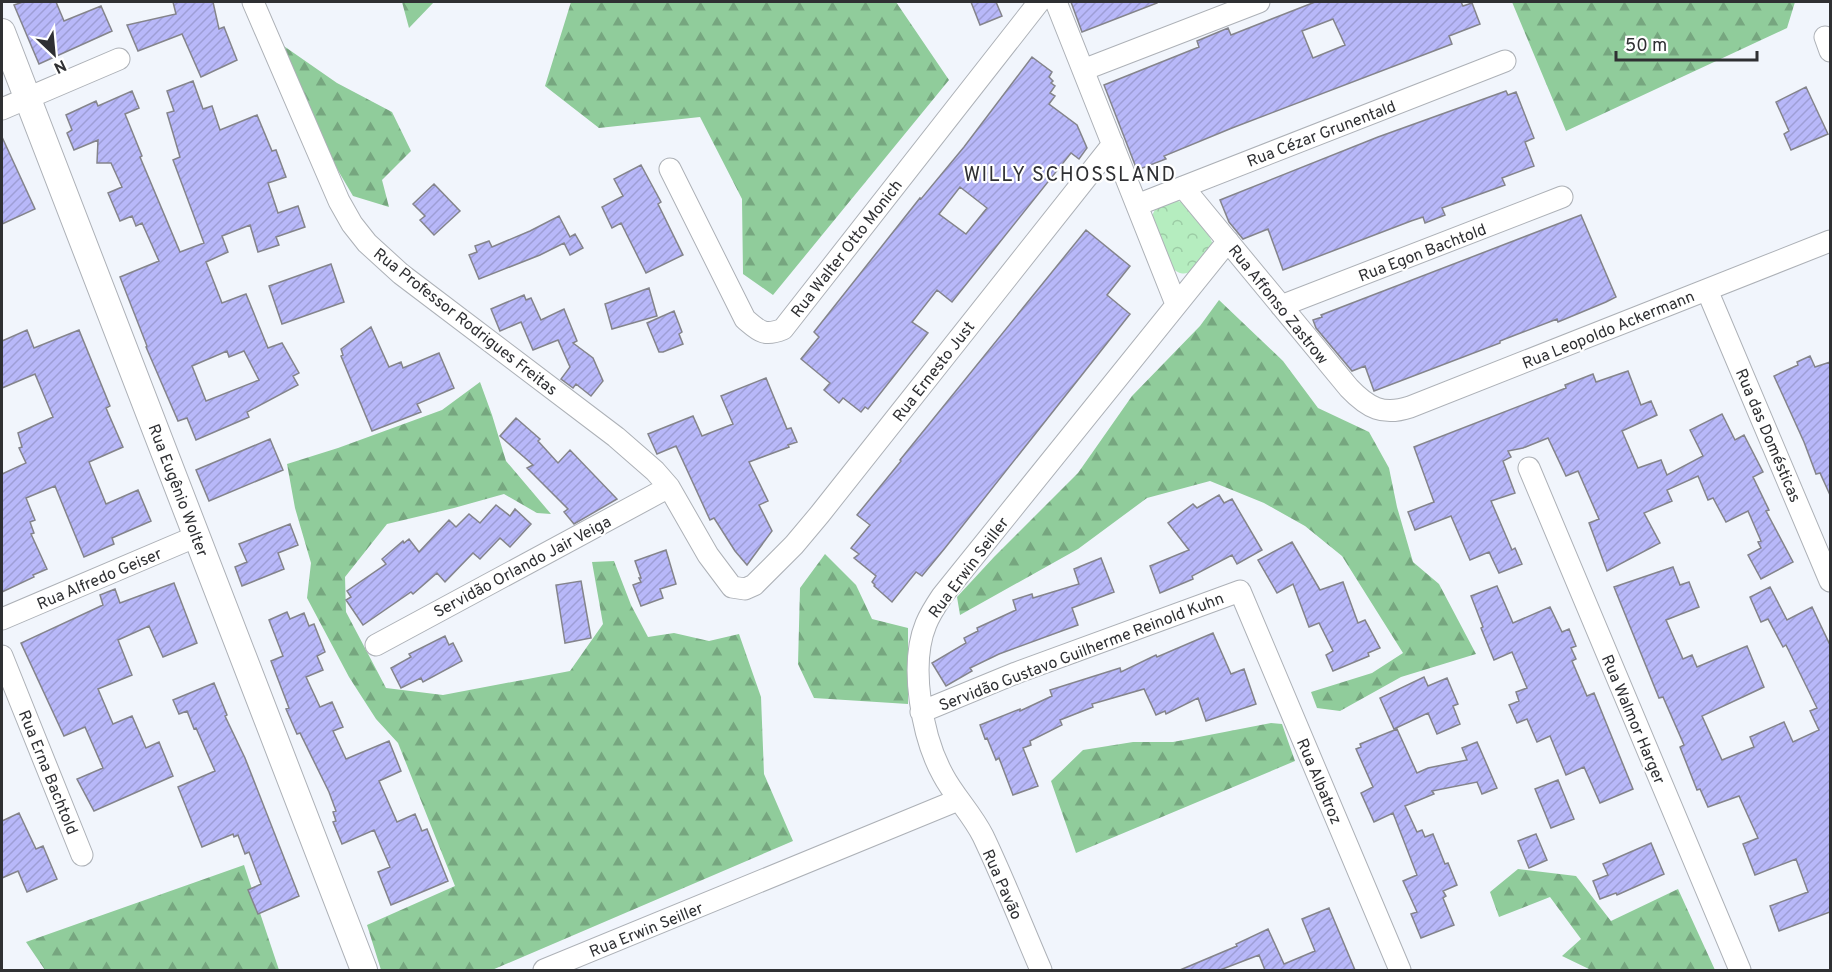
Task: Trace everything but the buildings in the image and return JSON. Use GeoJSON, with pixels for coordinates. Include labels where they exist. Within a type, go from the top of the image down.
{"type":"FeatureCollection","features":[{"type":"Feature","properties":{"kind":"street","name":"Rua Professor Rodrigues Freitas"},"geometry":{"type":"LineString","coordinates":[[253,2],[339,201],[352,224],[367,243],[401,274],[616,437],[655,471],[669,487],[720,574],[732,587],[745,589]]}},
{"type":"Feature","properties":{"kind":"street","name":"Rua Walter Otto Monich"},"geometry":{"type":"LineString","coordinates":[[670,169],[745,319],[759,331],[771,334],[783,329],[1039,2]]}},
{"type":"Feature","properties":{"kind":"street"},"geometry":{"type":"LineString","coordinates":[[1056,2],[1176,304]]}},
{"type":"Feature","properties":{"kind":"street"},"geometry":{"type":"LineString","coordinates":[[1083,70],[1259,2]]}},
{"type":"Feature","properties":{"kind":"street","name":"Rua Eugênio Wolter"},"geometry":{"type":"LineString","coordinates":[[2,32],[360,959]]}},
{"type":"Feature","properties":{"kind":"street"},"geometry":{"type":"LineString","coordinates":[[2,109],[119,59]]}},
{"type":"Feature","properties":{"kind":"street","name":"Rua Cézar Grunentald"},"geometry":{"type":"LineString","coordinates":[[1137,205],[1505,61]]}},
{"type":"Feature","properties":{"kind":"street","name":"Rua Ernesto Just"},"geometry":{"type":"LineString","coordinates":[[745,589],[754,585],[768,572],[807,529],[1113,144]]}},
{"type":"Feature","properties":{"kind":"street","name":"Rua Affonso Zastrow"},"geometry":{"type":"LineString","coordinates":[[1183,187],[1356,396],[1368,405],[1384,411]]}},
{"type":"Feature","properties":{"kind":"street","name":"Rua Egon Bachtold"},"geometry":{"type":"LineString","coordinates":[[1281,306],[1562,198]]}},
{"type":"Feature","properties":{"kind":"street","name":"Rua Erwin Seiller"},"geometry":{"type":"LineString","coordinates":[[544,970],[958,801],[934,758],[921,712],[919,662],[921,641],[932,610],[1228,241]]}},
{"type":"Feature","properties":{"kind":"street","name":"Rua Leopoldo Ackermann"},"geometry":{"type":"LineString","coordinates":[[1384,411],[1393,412],[1410,407],[1830,241]]}},
{"type":"Feature","properties":{"kind":"street","name":"Rua das Domésticas"},"geometry":{"type":"LineString","coordinates":[[1707,290],[1830,581]]}},
{"type":"Feature","properties":{"kind":"street","name":"Rua Walmor Harger"},"geometry":{"type":"LineString","coordinates":[[1529,468],[1740,970]]}},
{"type":"Feature","properties":{"kind":"street","name":"Servidão Orlando Jair Veiga"},"geometry":{"type":"LineString","coordinates":[[375,645],[669,487]]}},
{"type":"Feature","properties":{"kind":"street","name":"Rua Alfredo Geiser"},"geometry":{"type":"LineString","coordinates":[[2,619],[197,536]]}},
{"type":"Feature","properties":{"kind":"street","name":"Servidão Gustavo Guilherme Reinold Kuhn"},"geometry":{"type":"LineString","coordinates":[[921,712],[1016,673],[1240,591]]}},
{"type":"Feature","properties":{"kind":"street","name":"Rua Albatroz"},"geometry":{"type":"LineString","coordinates":[[1240,591],[1400,970]]}},
{"type":"Feature","properties":{"kind":"street","name":"Rua Erna Bachtold"},"geometry":{"type":"LineString","coordinates":[[2,656],[82,855]]}},
{"type":"Feature","properties":{"kind":"street","name":"Rua Pavão"},"geometry":{"type":"LineString","coordinates":[[958,801],[973,819],[982,835],[1041,970]]}},
{"type":"Feature","properties":{"kind":"green space"},"geometry":{"type":"Polygon","coordinates":[[[402,2],[434,2],[409,28],[402,2]]]}},
{"type":"Feature","properties":{"kind":"green space"},"geometry":{"type":"Polygon","coordinates":[[[571,2],[896,2],[949,80],[773,295],[743,274],[742,199],[700,117],[599,128],[545,86],[571,2]]]}},
{"type":"Feature","properties":{"kind":"green space"},"geometry":{"type":"Polygon","coordinates":[[[1512,2],[1795,2],[1787,28],[1566,131],[1512,2]]]}},
{"type":"Feature","properties":{"kind":"green space"},"geometry":{"type":"Polygon","coordinates":[[[278,42],[337,83],[392,112],[411,151],[382,180],[389,207],[353,196],[329,155],[278,42]]]}},
{"type":"Feature","properties":{"kind":"green space"},"geometry":{"type":"Polygon","coordinates":[[[1173,200],[1182,202],[1190,210],[1205,229],[1213,245],[1195,268],[1184,274],[1171,267],[1152,216],[1156,207],[1173,200]]]}},
{"type":"Feature","properties":{"kind":"green space"},"geometry":{"type":"Polygon","coordinates":[[[1219,300],[1283,361],[1318,408],[1369,432],[1389,468],[1397,507],[1413,562],[1439,584],[1476,654],[1401,677],[1340,711],[1317,708],[1311,692],[1372,673],[1403,653],[1342,556],[1305,526],[1264,503],[1210,481],[1147,498],[1078,549],[960,615],[957,597],[1078,473],[1132,396],[1200,326],[1219,300]]]}},
{"type":"Feature","properties":{"kind":"green space"},"geometry":{"type":"Polygon","coordinates":[[[480,382],[506,461],[551,514],[537,513],[504,494],[387,524],[345,577],[346,612],[386,688],[443,695],[570,671],[603,624],[592,562],[614,561],[631,605],[648,637],[674,633],[709,641],[739,634],[761,697],[764,774],[793,841],[492,970],[381,970],[367,925],[455,886],[398,743],[376,719],[349,677],[307,598],[311,563],[295,508],[287,464],[442,410],[480,382]]]}},
{"type":"Feature","properties":{"kind":"green space"},"geometry":{"type":"Polygon","coordinates":[[[825,554],[856,585],[872,619],[908,628],[908,704],[814,698],[798,664],[800,588],[825,554]]]}},
{"type":"Feature","properties":{"kind":"green space"},"geometry":{"type":"Polygon","coordinates":[[[1271,723],[1282,724],[1295,761],[1076,853],[1051,781],[1083,750],[1133,742],[1173,742],[1271,723]]]}},
{"type":"Feature","properties":{"kind":"green space"},"geometry":{"type":"Polygon","coordinates":[[[244,865],[279,970],[45,970],[26,942],[244,865]]]}},
{"type":"Feature","properties":{"kind":"green space"},"geometry":{"type":"Polygon","coordinates":[[[1518,869],[1576,876],[1611,921],[1678,889],[1715,970],[1591,970],[1562,956],[1581,939],[1550,897],[1499,917],[1490,892],[1518,869]]]}},
{"type":"Feature","properties":{"kind":"district","name":"WILLY SCHOSSLAND"},"geometry":{"type":"Point","coordinates":[1070,174]}}]}
